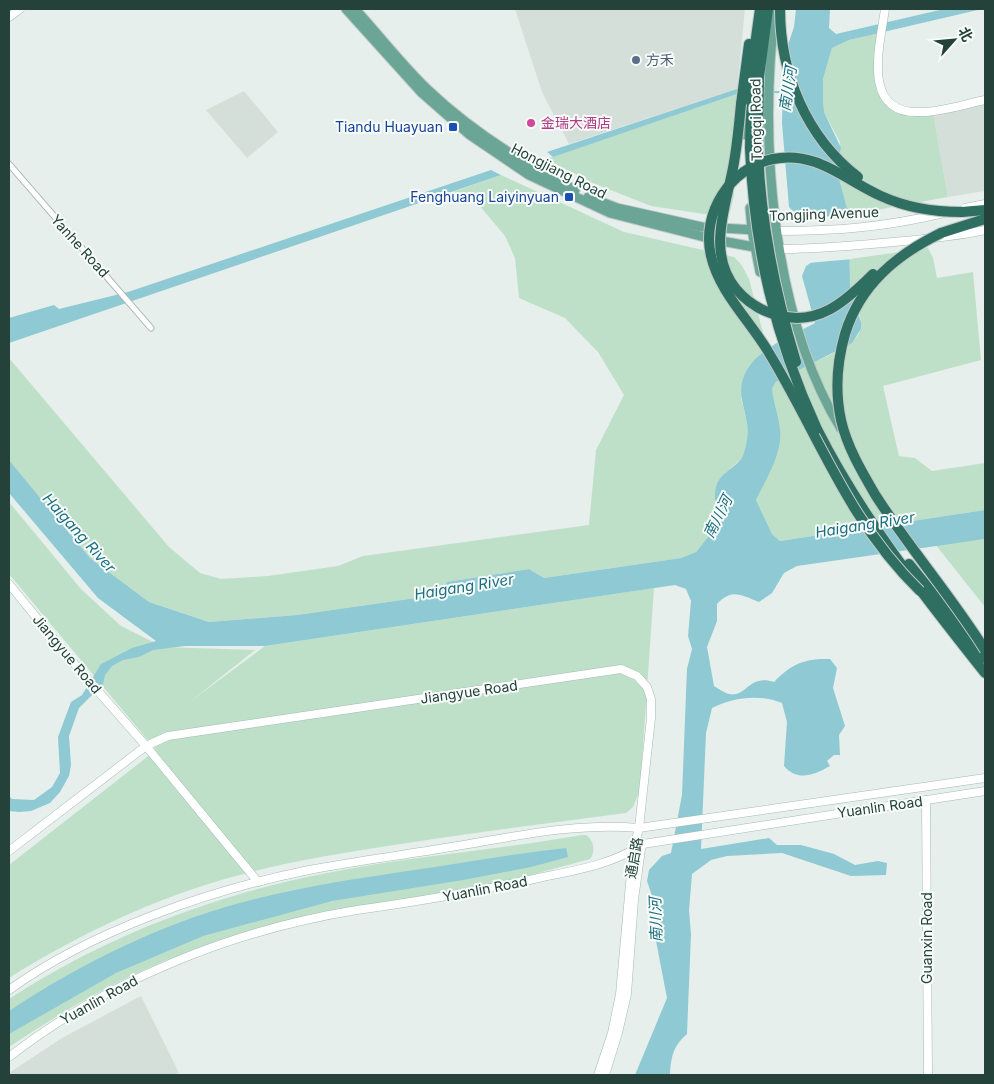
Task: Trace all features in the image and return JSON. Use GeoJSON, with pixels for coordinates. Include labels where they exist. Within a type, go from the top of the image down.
{"type":"FeatureCollection","features":[{"type":"Feature","properties":{"kind":"highway"},"geometry":{"type":"LineString","coordinates":[[758,9],[744,69],[735,158],[720,228],[719,244],[722,260],[726,274],[738,291],[754,305],[779,316],[803,317],[821,314],[846,301],[901,249],[914,242],[985,219]]}},
{"type":"Feature","properties":{"kind":"highway"},"geometry":{"type":"LineString","coordinates":[[758,9],[752,67],[750,148],[757,240],[770,300],[797,384],[824,442],[854,496],[920,591],[985,673]]}},
{"type":"Feature","properties":{"kind":"highway"},"geometry":{"type":"LineString","coordinates":[[768,9],[761,48],[758,95],[760,186],[766,241],[778,298],[803,382],[854,485],[909,564],[985,658]]}},
{"type":"Feature","properties":{"kind":"highway"},"geometry":{"type":"LineString","coordinates":[[780,9],[780,36],[792,82],[810,124],[830,151],[851,172],[879,190],[923,204],[962,212]]}},
{"type":"Feature","properties":{"kind":"highway"},"geometry":{"type":"LineString","coordinates":[[920,591],[898,570],[852,507],[821,453],[780,372],[722,283],[711,257],[710,224],[723,192],[738,176],[762,162],[786,157],[816,161],[876,194],[909,206],[936,211],[962,212],[985,210]]}},
{"type":"Feature","properties":{"kind":"highway"},"geometry":{"type":"LineString","coordinates":[[941,233],[915,246],[887,267],[864,294],[845,335],[838,364],[839,411],[847,441],[869,484],[921,562],[985,650]]}},
{"type":"Feature","properties":{"kind":"main road"},"geometry":{"type":"LineString","coordinates":[[9,17],[20,9]]}},
{"type":"Feature","properties":{"kind":"main road","name":"Hongjiang Road"},"geometry":{"type":"LineString","coordinates":[[350,9],[437,98],[473,130],[529,167],[617,208],[715,229],[752,230]]}},
{"type":"Feature","properties":{"kind":"main road","name":"Hongjiang Road"},"geometry":{"type":"LineString","coordinates":[[350,9],[421,92],[470,135],[528,175],[610,213],[755,248]]}},
{"type":"Feature","properties":{"kind":"main road","name":"Tongqi Road"},"geometry":{"type":"LineString","coordinates":[[758,9],[750,54],[746,108],[746,148],[752,230],[778,340],[822,448],[866,523],[985,679]]}},
{"type":"Feature","properties":{"kind":"main road","name":"Tongqi Road"},"geometry":{"type":"LineString","coordinates":[[775,9],[767,97],[768,132],[777,231],[799,330],[826,404],[891,514],[985,641]]}},
{"type":"Feature","properties":{"kind":"main road"},"geometry":{"type":"LineString","coordinates":[[771,42],[780,9]]}},
{"type":"Feature","properties":{"kind":"main road"},"geometry":{"type":"LineString","coordinates":[[885,9],[877,72],[881,92],[887,100],[902,110],[922,112],[985,100]]}},
{"type":"Feature","properties":{"kind":"main road","name":"Tongjing Avenue"},"geometry":{"type":"LineString","coordinates":[[752,230],[804,231],[889,226],[985,204]]}},
{"type":"Feature","properties":{"kind":"main road"},"geometry":{"type":"LineString","coordinates":[[755,248],[806,249],[858,245],[965,235],[985,230]]}},
{"type":"Feature","properties":{"kind":"main road","name":"Jiangyue Road"},"geometry":{"type":"LineString","coordinates":[[9,584],[88,680],[146,746]]}},
{"type":"Feature","properties":{"kind":"main road","name":"Jiangyue Road"},"geometry":{"type":"LineString","coordinates":[[9,851],[146,746],[168,736],[621,669],[637,676],[647,687],[651,699],[639,828]]}},
{"type":"Feature","properties":{"kind":"main road"},"geometry":{"type":"LineString","coordinates":[[146,746],[258,882]]}},
{"type":"Feature","properties":{"kind":"main road","name":"Yuanlin Road"},"geometry":{"type":"LineString","coordinates":[[9,990],[34,972],[114,933],[166,911],[258,882],[310,870],[517,836],[586,827],[616,826],[639,828],[985,778]]}},
{"type":"Feature","properties":{"kind":"main road","name":"Yuanlin Road"},"geometry":{"type":"LineString","coordinates":[[9,1057],[68,1016],[144,975],[225,943],[327,916],[465,894],[581,869],[615,860],[643,844],[985,791]]}},
{"type":"Feature","properties":{"kind":"main road","name":"Guanxin Road"},"geometry":{"type":"LineString","coordinates":[[926,800],[928,1075]]}},
{"type":"Feature","properties":{"kind":"main road","name":"通启路"},"geometry":{"type":"LineString","coordinates":[[605,1075],[618,1033],[627,994],[634,900],[643,844],[639,828]]}},
{"type":"Feature","properties":{"kind":"main road","name":"通启路"},"geometry":{"type":"LineString","coordinates":[[598,1075],[612,1033],[620,994],[632,851],[639,828]]}},
{"type":"Feature","properties":{"kind":"street","name":"Yanhe Road"},"geometry":{"type":"LineString","coordinates":[[9,164],[151,328]]}},
{"type":"Feature","properties":{"kind":"shaded area"},"geometry":{"type":"Polygon","coordinates":[[[515,9],[745,9],[737,89],[569,144],[542,92],[515,9]]]}},
{"type":"Feature","properties":{"kind":"shaded area"},"geometry":{"type":"Polygon","coordinates":[[[244,91],[278,132],[247,158],[206,110],[244,91]]]}},
{"type":"Feature","properties":{"kind":"shaded area"},"geometry":{"type":"Polygon","coordinates":[[[985,103],[985,191],[948,197],[933,113],[985,103]]]}},
{"type":"Feature","properties":{"kind":"shaded area"},"geometry":{"type":"Polygon","coordinates":[[[141,996],[179,1073],[172,1075],[11,1075],[9,1073],[62,1038],[141,996]]]}},
{"type":"Feature","properties":{"kind":"green space"},"geometry":{"type":"Polygon","coordinates":[[[877,33],[877,84],[897,110],[933,113],[948,197],[849,215],[838,175],[840,142],[824,112],[823,79],[832,48],[849,40],[877,33]]]}},
{"type":"Feature","properties":{"kind":"green space"},"geometry":{"type":"Polygon","coordinates":[[[737,94],[731,153],[734,195],[730,212],[724,217],[651,206],[593,183],[546,159],[737,94]]]}},
{"type":"Feature","properties":{"kind":"green space"},"geometry":{"type":"Polygon","coordinates":[[[501,175],[624,232],[734,257],[741,264],[749,279],[767,348],[741,398],[749,430],[744,456],[722,476],[715,492],[717,526],[696,552],[681,558],[544,578],[529,569],[447,582],[437,595],[297,615],[209,622],[149,602],[90,558],[9,460],[9,358],[169,547],[200,573],[221,579],[268,576],[338,566],[363,556],[589,525],[596,450],[624,395],[598,352],[565,318],[519,298],[515,258],[505,236],[474,199],[447,194],[501,175]]]}},
{"type":"Feature","properties":{"kind":"green space"},"geometry":{"type":"Polygon","coordinates":[[[928,248],[933,258],[937,278],[973,272],[981,360],[883,386],[899,456],[915,458],[932,471],[985,463],[985,510],[780,541],[772,534],[756,500],[776,454],[780,430],[771,388],[792,373],[848,345],[857,336],[861,322],[850,290],[850,259],[928,248]]]}},
{"type":"Feature","properties":{"kind":"green space"},"geometry":{"type":"Polygon","coordinates":[[[9,502],[81,589],[121,626],[163,647],[255,650],[191,701],[265,646],[654,588],[640,790],[633,807],[626,813],[369,849],[320,857],[247,873],[199,887],[149,905],[77,939],[9,978],[9,865],[156,750],[9,574],[9,502]]]}},
{"type":"Feature","properties":{"kind":"green space"},"geometry":{"type":"Polygon","coordinates":[[[985,539],[985,607],[935,544],[985,539]]]}},
{"type":"Feature","properties":{"kind":"green space"},"geometry":{"type":"Polygon","coordinates":[[[582,835],[589,837],[592,843],[593,853],[590,859],[465,891],[300,921],[235,937],[177,956],[103,990],[9,1047],[9,999],[46,976],[122,937],[202,906],[285,882],[359,867],[582,835]]]}},
{"type":"Feature","properties":{"kind":"water"},"geometry":{"type":"Polygon","coordinates":[[[796,9],[830,9],[829,28],[836,34],[944,9],[982,9],[849,40],[832,48],[823,79],[824,112],[841,148],[837,163],[838,175],[849,215],[850,290],[861,322],[861,329],[852,343],[776,382],[772,388],[779,425],[779,448],[756,500],[772,534],[780,541],[985,510],[985,539],[797,566],[784,573],[772,593],[759,602],[737,594],[732,594],[722,599],[717,604],[717,621],[707,647],[714,686],[729,694],[740,693],[753,683],[759,681],[774,682],[799,663],[830,659],[837,668],[833,688],[845,726],[839,735],[840,755],[834,755],[827,761],[830,766],[812,774],[800,775],[789,771],[784,766],[787,722],[782,703],[765,698],[747,698],[729,701],[712,708],[706,733],[701,849],[769,838],[777,845],[801,845],[834,854],[855,865],[878,861],[887,863],[886,875],[851,876],[782,853],[727,856],[711,860],[692,874],[689,910],[691,934],[687,1034],[674,1052],[670,1075],[635,1075],[667,998],[656,941],[657,911],[647,881],[649,870],[662,856],[671,853],[682,795],[687,669],[692,649],[688,636],[691,601],[686,589],[675,585],[265,646],[185,646],[153,650],[139,657],[123,660],[112,666],[105,675],[103,684],[79,708],[69,736],[71,765],[69,776],[60,792],[50,803],[31,811],[9,811],[9,796],[12,799],[34,800],[52,787],[60,773],[58,737],[71,702],[82,695],[101,664],[132,648],[156,641],[98,598],[9,493],[9,460],[90,558],[149,602],[209,622],[297,615],[437,595],[447,582],[529,569],[544,578],[681,558],[696,552],[717,526],[715,494],[719,479],[739,461],[744,453],[748,431],[742,400],[742,385],[746,372],[764,351],[815,323],[802,276],[806,266],[812,262],[807,219],[799,217],[789,207],[782,123],[784,57],[794,27],[796,9]]]}},
{"type":"Feature","properties":{"kind":"water"},"geometry":{"type":"Polygon","coordinates":[[[737,89],[737,94],[553,157],[547,152],[737,89]]]}},
{"type":"Feature","properties":{"kind":"water"},"geometry":{"type":"Polygon","coordinates":[[[491,170],[501,175],[9,343],[9,318],[54,305],[59,309],[128,292],[491,170]]]}},
{"type":"Feature","properties":{"kind":"water"},"geometry":{"type":"Polygon","coordinates":[[[566,848],[568,857],[531,867],[332,901],[203,936],[116,973],[9,1034],[9,1011],[28,998],[110,953],[173,925],[205,914],[269,896],[335,882],[566,848]]]}},
{"type":"Feature","properties":{"kind":"pier"},"geometry":{"type":"Polygon","coordinates":[[[851,214],[853,259],[808,263],[805,221],[803,219],[851,214]]]}},
{"type":"Feature","properties":{"kind":"waterway","name":"南川河"},"geometry":{"type":"LineString","coordinates":[[772,92],[782,92]]}},
{"type":"Feature","properties":{"kind":"place","name":"方禾"},"geometry":{"type":"Point","coordinates":[636,60]}},
{"type":"Feature","properties":{"kind":"place","name":"金瑞大酒店"},"geometry":{"type":"Point","coordinates":[531,123]}},
{"type":"Feature","properties":{"kind":"place","name":"Tiandu Huayuan"},"geometry":{"type":"Point","coordinates":[453,127]}},
{"type":"Feature","properties":{"kind":"place","name":"Fenghuang Laiyinyuan"},"geometry":{"type":"Point","coordinates":[569,197]}},
{"type":"Feature","properties":{"kind":"water label","name":"Haigang River"},"geometry":{"type":"Point","coordinates":[865,525]}},
{"type":"Feature","properties":{"kind":"water label","name":"Haigang River"},"geometry":{"type":"Point","coordinates":[79,533]}},
{"type":"Feature","properties":{"kind":"water label","name":"Haigang River"},"geometry":{"type":"Point","coordinates":[464,587]}}]}
